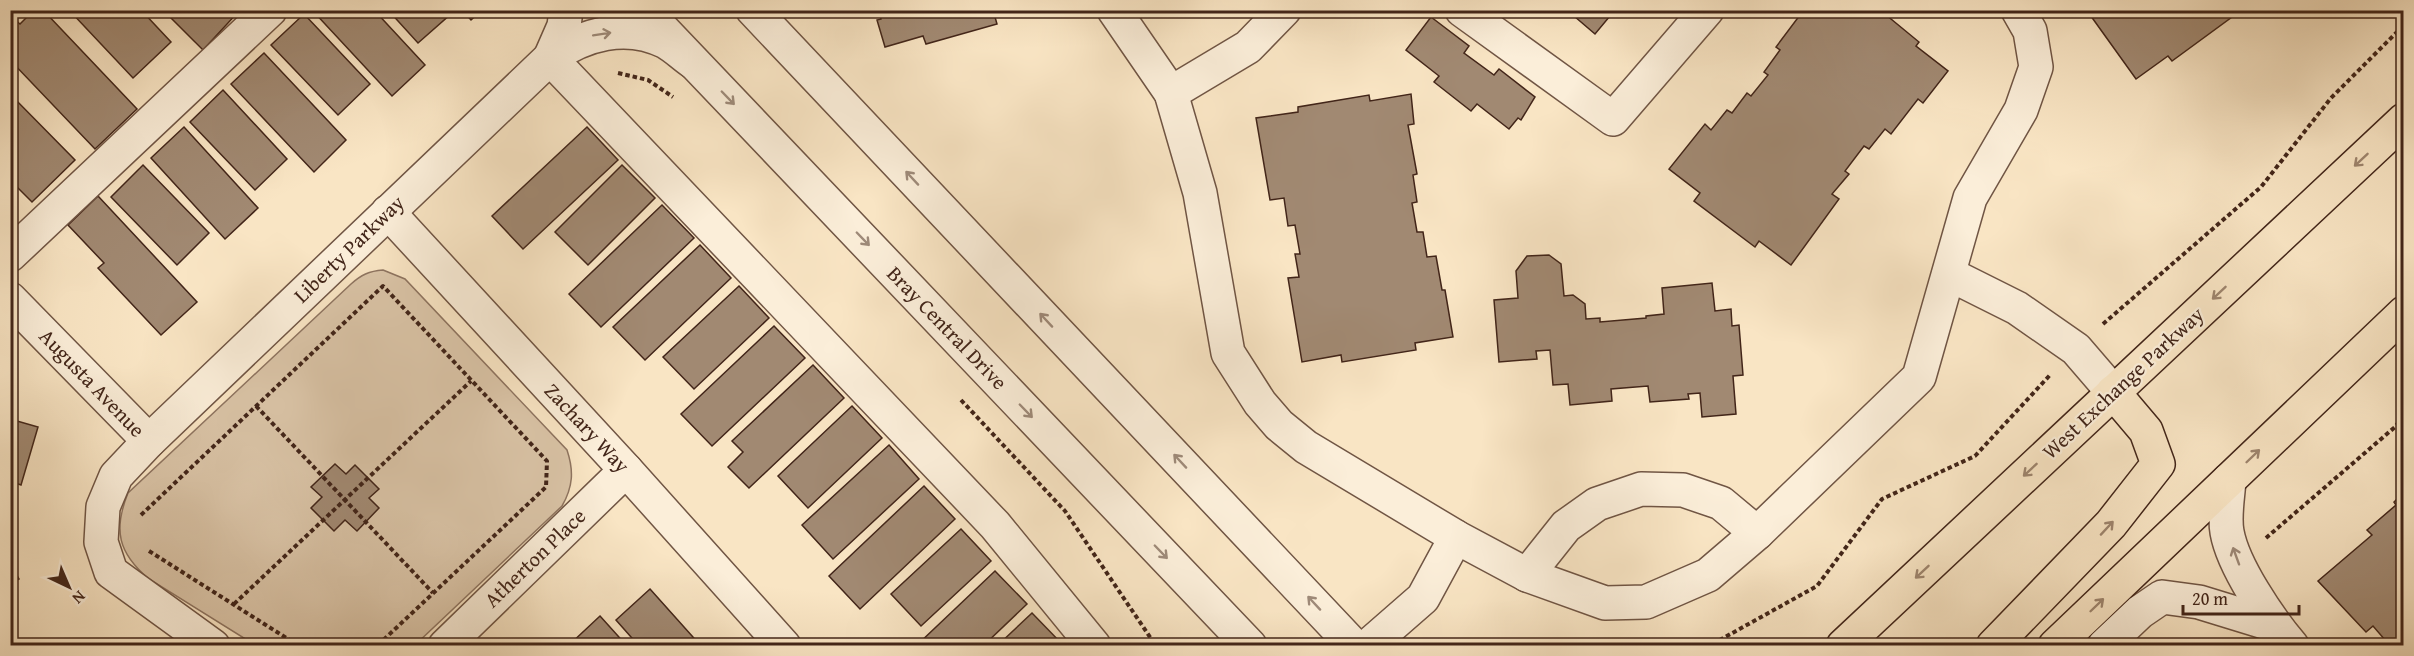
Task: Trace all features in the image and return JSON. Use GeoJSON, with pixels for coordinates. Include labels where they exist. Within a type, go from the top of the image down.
{"type":"FeatureCollection","features":[{"type":"Feature","properties":{"kind":"main road","name":"West Exchange Parkway"},"geometry":{"type":"LineString","coordinates":[[1843,645],[2403,120]]}},
{"type":"Feature","properties":{"kind":"main road"},"geometry":{"type":"LineString","coordinates":[[2055,645],[2403,313]]}},
{"type":"Feature","properties":{"kind":"main road"},"geometry":{"type":"LineString","coordinates":[[1992,645],[2111,524],[2158,464],[2146,431],[2113,393]]}},
{"type":"Feature","properties":{"kind":"street"},"geometry":{"type":"LineString","coordinates":[[10,255],[270,10]]}},
{"type":"Feature","properties":{"kind":"street","name":"Liberty Parkway"},"geometry":{"type":"LineString","coordinates":[[550,58],[564,26],[566,10]]}},
{"type":"Feature","properties":{"kind":"street","name":"Bray Central Drive"},"geometry":{"type":"LineString","coordinates":[[644,10],[1250,645]]}},
{"type":"Feature","properties":{"kind":"street"},"geometry":{"type":"LineString","coordinates":[[753,10],[1354,645]]}},
{"type":"Feature","properties":{"kind":"street"},"geometry":{"type":"LineString","coordinates":[[1114,10],[1171,93],[1200,193],[1228,353],[1260,403],[1279,425],[1306,447],[1456,537],[1527,575],[1605,603],[1646,602],[1708,575],[1757,533],[1919,377],[1970,198],[2021,110],[2036,67],[2030,31],[2018,10]]}},
{"type":"Feature","properties":{"kind":"street"},"geometry":{"type":"LineString","coordinates":[[1171,93],[1248,47],[1284,10]]}},
{"type":"Feature","properties":{"kind":"street"},"geometry":{"type":"LineString","coordinates":[[1462,10],[1613,119],[1707,10]]}},
{"type":"Feature","properties":{"kind":"street","name":"Liberty Parkway"},"geometry":{"type":"LineString","coordinates":[[213,645],[111,572],[101,542],[103,507],[116,476],[149,441],[550,58],[570,44],[601,33],[634,32],[666,42],[693,62]]}},
{"type":"Feature","properties":{"kind":"street"},"geometry":{"type":"LineString","coordinates":[[550,58],[995,525],[1094,645]]}},
{"type":"Feature","properties":{"kind":"street","name":"Zachary Way"},"geometry":{"type":"LineString","coordinates":[[388,212],[784,645]]}},
{"type":"Feature","properties":{"kind":"street"},"geometry":{"type":"LineString","coordinates":[[1949,274],[2017,308],[2076,349],[2113,393]]}},
{"type":"Feature","properties":{"kind":"street","name":"Augusta Avenue"},"geometry":{"type":"LineString","coordinates":[[10,299],[149,441]]}},
{"type":"Feature","properties":{"kind":"street","name":"Atherton Place"},"geometry":{"type":"LineString","coordinates":[[445,645],[626,470]]}},
{"type":"Feature","properties":{"kind":"street"},"geometry":{"type":"LineString","coordinates":[[2229,480],[2227,531],[2239,565],[2283,635]]}},
{"type":"Feature","properties":{"kind":"street"},"geometry":{"type":"LineString","coordinates":[[1527,575],[1566,526],[1597,504],[1641,489],[1683,490],[1721,503],[1757,533]]}},
{"type":"Feature","properties":{"kind":"street"},"geometry":{"type":"LineString","coordinates":[[1368,645],[1423,598],[1456,537]]}},
{"type":"Feature","properties":{"kind":"street"},"geometry":{"type":"LineString","coordinates":[[2104,645],[2140,612],[2162,597],[2199,602],[2283,635]]}},
{"type":"Feature","properties":{"kind":"path"},"geometry":{"type":"LineString","coordinates":[[586,38],[620,75],[648,80],[681,103]]}},
{"type":"Feature","properties":{"kind":"path"},"geometry":{"type":"LineString","coordinates":[[138,522],[148,508],[383,286],[547,461],[546,487],[378,645]]}},
{"type":"Feature","properties":{"kind":"path"},"geometry":{"type":"LineString","coordinates":[[234,605],[471,381]]}},
{"type":"Feature","properties":{"kind":"path"},"geometry":{"type":"LineString","coordinates":[[959,398],[1065,511],[1156,645]]}},
{"type":"Feature","properties":{"kind":"path"},"geometry":{"type":"LineString","coordinates":[[256,406],[433,593]]}},
{"type":"Feature","properties":{"kind":"path"},"geometry":{"type":"LineString","coordinates":[[2239,565],[2266,538],[2396,427],[2403,415]]}},
{"type":"Feature","properties":{"kind":"path"},"geometry":{"type":"LineString","coordinates":[[144,548],[299,645]]}},
{"type":"Feature","properties":{"kind":"shaded area"},"geometry":{"type":"Polygon","coordinates":[[[383,270],[405,279],[567,450],[571,465],[568,492],[562,506],[415,645],[255,645],[149,579],[139,569],[131,560],[121,540],[123,506],[128,493],[351,284],[366,274],[383,270]]]}},
{"type":"Feature","properties":{"kind":"building"},"geometry":{"type":"Polygon","coordinates":[[[34,10],[43,10],[137,109],[95,149],[10,60],[10,20],[13,18],[20,24],[34,10]]]}},
{"type":"Feature","properties":{"kind":"building"},"geometry":{"type":"Polygon","coordinates":[[[69,10],[141,10],[171,42],[133,78],[69,10]]]}},
{"type":"Feature","properties":{"kind":"building"},"geometry":{"type":"Polygon","coordinates":[[[163,10],[240,10],[203,50],[163,10]]]}},
{"type":"Feature","properties":{"kind":"building"},"geometry":{"type":"Polygon","coordinates":[[[312,10],[374,10],[425,65],[392,96],[312,10]]]}},
{"type":"Feature","properties":{"kind":"building"},"geometry":{"type":"Polygon","coordinates":[[[388,10],[450,10],[452,13],[418,43],[388,10]]]}},
{"type":"Feature","properties":{"kind":"building"},"geometry":{"type":"Polygon","coordinates":[[[462,10],[482,10],[471,20],[462,10]]]}},
{"type":"Feature","properties":{"kind":"building"},"geometry":{"type":"Polygon","coordinates":[[[879,10],[1020,10],[995,17],[997,24],[926,44],[923,36],[885,47],[877,20],[881,19],[879,10]]]}},
{"type":"Feature","properties":{"kind":"building"},"geometry":{"type":"Polygon","coordinates":[[[1567,10],[1615,10],[1595,34],[1567,10]]]}},
{"type":"Feature","properties":{"kind":"building"},"geometry":{"type":"Polygon","coordinates":[[[1798,10],[1880,10],[1919,42],[1916,46],[1948,71],[1923,103],[1918,99],[1891,134],[1885,129],[1869,149],[1864,146],[1845,171],[1849,174],[1832,194],[1839,199],[1791,265],[1759,241],[1755,247],[1694,201],[1700,193],[1669,169],[1705,124],[1711,130],[1727,110],[1732,113],[1747,93],[1751,96],[1768,75],[1764,72],[1780,50],[1776,47],[1800,15],[1796,13],[1798,10]]]}},
{"type":"Feature","properties":{"kind":"building"},"geometry":{"type":"Polygon","coordinates":[[[2090,10],[2228,10],[2232,17],[2172,61],[2168,56],[2136,79],[2088,12],[2090,10]]]}},
{"type":"Feature","properties":{"kind":"building"},"geometry":{"type":"Polygon","coordinates":[[[304,14],[370,84],[338,115],[271,45],[304,14]]]}},
{"type":"Feature","properties":{"kind":"building"},"geometry":{"type":"Polygon","coordinates":[[[1431,17],[1469,46],[1464,53],[1494,75],[1499,69],[1535,97],[1521,120],[1518,118],[1509,129],[1477,104],[1471,111],[1434,82],[1439,76],[1406,50],[1431,17]]]}},
{"type":"Feature","properties":{"kind":"building"},"geometry":{"type":"Polygon","coordinates":[[[264,53],[346,140],[314,172],[231,84],[264,53]]]}},
{"type":"Feature","properties":{"kind":"building"},"geometry":{"type":"Polygon","coordinates":[[[223,90],[287,159],[255,190],[190,122],[223,90]]]}},
{"type":"Feature","properties":{"kind":"building"},"geometry":{"type":"Polygon","coordinates":[[[10,94],[75,160],[32,202],[10,180],[10,94]]]}},
{"type":"Feature","properties":{"kind":"building"},"geometry":{"type":"Polygon","coordinates":[[[1411,94],[1414,124],[1408,125],[1417,174],[1413,175],[1417,202],[1412,203],[1417,232],[1423,232],[1427,257],[1436,256],[1442,290],[1445,290],[1453,337],[1415,343],[1416,350],[1342,362],[1341,355],[1302,362],[1288,278],[1299,277],[1295,254],[1300,254],[1295,225],[1288,226],[1284,198],[1270,200],[1256,118],[1298,112],[1298,107],[1369,95],[1370,101],[1411,94]]]}},
{"type":"Feature","properties":{"kind":"building"},"geometry":{"type":"Polygon","coordinates":[[[184,127],[258,208],[225,239],[151,158],[184,127]]]}},
{"type":"Feature","properties":{"kind":"building"},"geometry":{"type":"Polygon","coordinates":[[[587,127],[618,160],[523,249],[492,216],[587,127]]]}},
{"type":"Feature","properties":{"kind":"building"},"geometry":{"type":"Polygon","coordinates":[[[143,165],[209,233],[177,265],[111,197],[143,165]]]}},
{"type":"Feature","properties":{"kind":"building"},"geometry":{"type":"Polygon","coordinates":[[[622,165],[655,198],[588,265],[555,232],[622,165]]]}},
{"type":"Feature","properties":{"kind":"building"},"geometry":{"type":"Polygon","coordinates":[[[98,196],[197,302],[161,335],[98,268],[104,263],[68,225],[98,196]]]}},
{"type":"Feature","properties":{"kind":"building"},"geometry":{"type":"Polygon","coordinates":[[[662,205],[694,238],[601,327],[569,294],[662,205]]]}},
{"type":"Feature","properties":{"kind":"building"},"geometry":{"type":"Polygon","coordinates":[[[700,245],[731,278],[645,360],[613,327],[700,245]]]}},
{"type":"Feature","properties":{"kind":"building"},"geometry":{"type":"Polygon","coordinates":[[[1549,255],[1561,264],[1564,296],[1573,295],[1585,304],[1586,319],[1600,318],[1600,322],[1664,314],[1662,288],[1712,283],[1715,311],[1731,309],[1732,326],[1739,325],[1743,375],[1733,376],[1736,414],[1702,417],[1700,393],[1688,394],[1689,399],[1650,402],[1648,386],[1611,389],[1612,401],[1570,405],[1568,384],[1553,385],[1550,350],[1536,351],[1537,359],[1499,362],[1494,300],[1518,298],[1516,271],[1527,256],[1549,255]]]}},
{"type":"Feature","properties":{"kind":"building"},"geometry":{"type":"Polygon","coordinates":[[[739,286],[769,318],[694,389],[663,357],[739,286]]]}},
{"type":"Feature","properties":{"kind":"building"},"geometry":{"type":"Polygon","coordinates":[[[774,326],[805,358],[712,446],[681,414],[774,326]]]}},
{"type":"Feature","properties":{"kind":"building"},"geometry":{"type":"Polygon","coordinates":[[[813,365],[844,398],[749,488],[728,467],[743,452],[732,441],[813,365]]]}},
{"type":"Feature","properties":{"kind":"building"},"geometry":{"type":"Polygon","coordinates":[[[852,406],[882,438],[808,508],[778,476],[852,406]]]}},
{"type":"Feature","properties":{"kind":"building"},"geometry":{"type":"Polygon","coordinates":[[[10,419],[38,427],[21,485],[10,481],[10,419]]]}},
{"type":"Feature","properties":{"kind":"building"},"geometry":{"type":"Polygon","coordinates":[[[889,445],[919,479],[833,559],[802,525],[889,445]]]}},
{"type":"Feature","properties":{"kind":"building"},"geometry":{"type":"Polygon","coordinates":[[[335,464],[346,474],[355,465],[379,489],[369,498],[379,508],[357,531],[345,520],[334,531],[311,508],[322,497],[311,487],[335,464]]]}},
{"type":"Feature","properties":{"kind":"building"},"geometry":{"type":"Polygon","coordinates":[[[924,486],[955,519],[860,609],[829,576],[924,486]]]}},
{"type":"Feature","properties":{"kind":"building"},"geometry":{"type":"Polygon","coordinates":[[[2404,492],[2404,646],[2383,646],[2386,641],[2373,626],[2366,632],[2318,581],[2372,535],[2367,530],[2396,505],[2394,502],[2404,492]]]}},
{"type":"Feature","properties":{"kind":"building"},"geometry":{"type":"Polygon","coordinates":[[[961,529],[991,561],[921,626],[891,594],[961,529]]]}},
{"type":"Feature","properties":{"kind":"building"},"geometry":{"type":"Polygon","coordinates":[[[10,563],[19,579],[10,584],[10,563]]]}},
{"type":"Feature","properties":{"kind":"building"},"geometry":{"type":"Polygon","coordinates":[[[995,571],[1027,604],[983,646],[916,646],[995,571]]]}},
{"type":"Feature","properties":{"kind":"building"},"geometry":{"type":"Polygon","coordinates":[[[650,589],[701,646],[639,646],[616,620],[650,589]]]}},
{"type":"Feature","properties":{"kind":"building"},"geometry":{"type":"Polygon","coordinates":[[[1032,613],[1063,645],[997,646],[1032,613]]]}},
{"type":"Feature","properties":{"kind":"building"},"geometry":{"type":"Polygon","coordinates":[[[600,616],[627,646],[568,646],[600,616]]]}}]}
